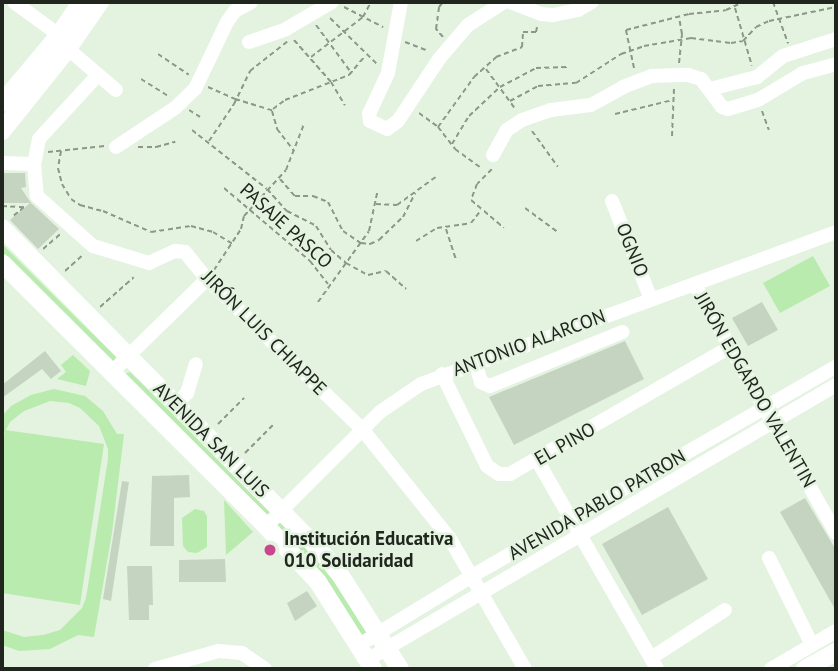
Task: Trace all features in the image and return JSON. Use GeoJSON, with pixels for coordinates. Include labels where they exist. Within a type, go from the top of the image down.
{"type":"FeatureCollection","features":[{"type":"Feature","properties":{"kind":"main road"},"geometry":{"type":"LineString","coordinates":[[2,131],[63,42],[81,2]]}},
{"type":"Feature","properties":{"kind":"main road"},"geometry":{"type":"LineString","coordinates":[[2,103],[100,2]]}},
{"type":"Feature","properties":{"kind":"main road","name":"AVENIDA SAN LUIS"},"geometry":{"type":"LineString","coordinates":[[3,226],[127,357],[281,510],[336,569],[394,641],[403,668]]}},
{"type":"Feature","properties":{"kind":"main road"},"geometry":{"type":"LineString","coordinates":[[3,264],[29,251]]}},
{"type":"Feature","properties":{"kind":"main road","name":"AVENIDA SAN LUIS"},"geometry":{"type":"LineString","coordinates":[[3,264],[266,526],[318,583],[366,658]]}},
{"type":"Feature","properties":{"kind":"main road"},"geometry":{"type":"LineString","coordinates":[[318,583],[336,569]]}},
{"type":"Feature","properties":{"kind":"main road"},"geometry":{"type":"LineString","coordinates":[[805,669],[836,652]]}},
{"type":"Feature","properties":{"kind":"street"},"geometry":{"type":"LineString","coordinates":[[14,2],[63,42],[96,77],[116,90]]}},
{"type":"Feature","properties":{"kind":"street"},"geometry":{"type":"LineString","coordinates":[[116,147],[174,108],[198,82],[235,11],[251,2]]}},
{"type":"Feature","properties":{"kind":"street"},"geometry":{"type":"LineString","coordinates":[[401,2],[388,73],[372,105],[370,121],[379,127],[393,128],[439,59],[468,25],[504,2]]}},
{"type":"Feature","properties":{"kind":"street"},"geometry":{"type":"LineString","coordinates":[[510,2],[541,14],[578,10],[592,2]]}},
{"type":"Feature","properties":{"kind":"street"},"geometry":{"type":"LineString","coordinates":[[249,41],[286,29],[327,5]]}},
{"type":"Feature","properties":{"kind":"street"},"geometry":{"type":"LineString","coordinates":[[710,89],[757,78],[770,65],[792,52],[836,39]]}},
{"type":"Feature","properties":{"kind":"street"},"geometry":{"type":"LineString","coordinates":[[492,155],[508,130],[522,120],[551,110],[591,106],[652,76],[688,75],[701,79],[722,107],[728,109],[758,100],[803,73],[836,64]]}},
{"type":"Feature","properties":{"kind":"street","name":"JIRÓN LUIS CHIAPPE"},"geometry":{"type":"LineString","coordinates":[[96,77],[39,139],[34,164],[37,196],[93,246],[149,263],[181,250],[207,279],[362,429],[450,539],[525,669]]}},
{"type":"Feature","properties":{"kind":"street"},"geometry":{"type":"LineString","coordinates":[[2,163],[34,164]]}},
{"type":"Feature","properties":{"kind":"street","name":"OGNIO"},"geometry":{"type":"LineString","coordinates":[[612,201],[652,299]]}},
{"type":"Feature","properties":{"kind":"street","name":"ANTONIO ALARCON"},"geometry":{"type":"LineString","coordinates":[[266,526],[362,429],[398,398],[442,374],[836,232]]}},
{"type":"Feature","properties":{"kind":"street"},"geometry":{"type":"LineString","coordinates":[[111,373],[207,279]]}},
{"type":"Feature","properties":{"kind":"street","name":"JIRÓN EDGARDO VALENTIN"},"geometry":{"type":"LineString","coordinates":[[694,284],[836,533]]}},
{"type":"Feature","properties":{"kind":"street"},"geometry":{"type":"LineString","coordinates":[[475,362],[481,382],[490,386],[622,332]]}},
{"type":"Feature","properties":{"kind":"street","name":"EL PINO"},"geometry":{"type":"LineString","coordinates":[[442,374],[487,466],[499,474],[510,474],[730,347]]}},
{"type":"Feature","properties":{"kind":"street"},"geometry":{"type":"LineString","coordinates":[[176,404],[187,393],[196,365]]}},
{"type":"Feature","properties":{"kind":"street","name":"AVENIDA PABLO PATRON"},"geometry":{"type":"LineString","coordinates":[[394,641],[423,605],[836,367]]}},
{"type":"Feature","properties":{"kind":"street","name":"AVENIDA PABLO PATRON"},"geometry":{"type":"LineString","coordinates":[[366,658],[774,423],[836,384]]}},
{"type":"Feature","properties":{"kind":"street"},"geometry":{"type":"LineString","coordinates":[[537,460],[654,664],[725,610]]}},
{"type":"Feature","properties":{"kind":"street"},"geometry":{"type":"LineString","coordinates":[[614,496],[620,511]]}},
{"type":"Feature","properties":{"kind":"street"},"geometry":{"type":"LineString","coordinates":[[769,558],[812,645]]}},
{"type":"Feature","properties":{"kind":"street"},"geometry":{"type":"LineString","coordinates":[[423,605],[429,622]]}},
{"type":"Feature","properties":{"kind":"street"},"geometry":{"type":"LineString","coordinates":[[771,669],[836,631]]}},
{"type":"Feature","properties":{"kind":"street"},"geometry":{"type":"LineString","coordinates":[[155,669],[218,651],[242,653],[265,669]]}},
{"type":"Feature","properties":{"kind":"path"},"geometry":{"type":"LineString","coordinates":[[339,2],[439,59]]}},
{"type":"Feature","properties":{"kind":"path"},"geometry":{"type":"LineString","coordinates":[[310,58],[332,44],[363,17],[371,2]]}},
{"type":"Feature","properties":{"kind":"path"},"geometry":{"type":"LineString","coordinates":[[443,2],[439,7],[436,29],[450,46]]}},
{"type":"Feature","properties":{"kind":"path"},"geometry":{"type":"LineString","coordinates":[[638,81],[626,30],[689,14],[734,7],[743,2]]}},
{"type":"Feature","properties":{"kind":"path"},"geometry":{"type":"LineString","coordinates":[[773,2],[777,19],[792,52]]}},
{"type":"Feature","properties":{"kind":"path"},"geometry":{"type":"LineString","coordinates":[[327,5],[345,33],[365,56],[388,73]]}},
{"type":"Feature","properties":{"kind":"path"},"geometry":{"type":"LineString","coordinates":[[734,7],[757,78]]}},
{"type":"Feature","properties":{"kind":"path"},"geometry":{"type":"LineString","coordinates":[[510,101],[538,86],[576,83],[630,51],[681,39],[705,38],[723,44],[743,41],[756,27],[777,19],[836,7]]}},
{"type":"Feature","properties":{"kind":"path"},"geometry":{"type":"LineString","coordinates":[[438,127],[474,77],[496,57],[522,47],[523,32],[536,32],[541,14]]}},
{"type":"Feature","properties":{"kind":"path"},"geometry":{"type":"LineString","coordinates":[[308,16],[351,72]]}},
{"type":"Feature","properties":{"kind":"path"},"geometry":{"type":"LineString","coordinates":[[208,142],[256,64],[279,50],[292,37],[331,82],[345,105]]}},
{"type":"Feature","properties":{"kind":"path"},"geometry":{"type":"LineString","coordinates":[[158,54],[198,82],[235,99],[272,110]]}},
{"type":"Feature","properties":{"kind":"path"},"geometry":{"type":"LineString","coordinates":[[272,110],[285,100],[351,72],[365,56]]}},
{"type":"Feature","properties":{"kind":"path"},"geometry":{"type":"LineString","coordinates":[[452,144],[469,116],[500,87],[536,68],[567,67]]}},
{"type":"Feature","properties":{"kind":"path"},"geometry":{"type":"LineString","coordinates":[[615,114],[674,99]]}},
{"type":"Feature","properties":{"kind":"path"},"geometry":{"type":"LineString","coordinates":[[758,100],[769,130]]}},
{"type":"Feature","properties":{"kind":"path"},"geometry":{"type":"LineString","coordinates":[[408,104],[438,127],[452,144],[480,167]]}},
{"type":"Feature","properties":{"kind":"path"},"geometry":{"type":"LineString","coordinates":[[272,110],[277,129],[294,152]]}},
{"type":"Feature","properties":{"kind":"path"},"geometry":{"type":"LineString","coordinates":[[207,279],[233,244],[249,210],[267,189],[280,179],[304,124]]}},
{"type":"Feature","properties":{"kind":"path"},"geometry":{"type":"LineString","coordinates":[[192,130],[267,189],[287,211],[316,226],[331,250],[346,263],[368,275],[386,271],[406,289]]}},
{"type":"Feature","properties":{"kind":"path"},"geometry":{"type":"LineString","coordinates":[[61,150],[58,168],[62,184],[71,199],[80,205],[103,211],[151,232],[191,226],[213,232],[233,244]]}},
{"type":"Feature","properties":{"kind":"path"},"geometry":{"type":"LineString","coordinates":[[492,155],[491,169],[472,191],[471,200],[504,228]]}},
{"type":"Feature","properties":{"kind":"path"},"geometry":{"type":"LineString","coordinates":[[376,204],[397,205],[437,176]]}},
{"type":"Feature","properties":{"kind":"path"},"geometry":{"type":"LineString","coordinates":[[280,179],[295,196],[313,196],[328,202],[343,231],[361,243],[370,244],[379,240],[408,211],[415,193]]}},
{"type":"Feature","properties":{"kind":"path","name":"PASAJE PASCO"},"geometry":{"type":"LineString","coordinates":[[224,188],[310,261],[328,284]]}},
{"type":"Feature","properties":{"kind":"path"},"geometry":{"type":"LineString","coordinates":[[318,302],[328,284],[361,243],[374,220],[377,192]]}},
{"type":"Feature","properties":{"kind":"path"},"geometry":{"type":"LineString","coordinates":[[2,206],[24,206],[3,226]]}},
{"type":"Feature","properties":{"kind":"path"},"geometry":{"type":"LineString","coordinates":[[525,208],[559,233]]}},
{"type":"Feature","properties":{"kind":"path"},"geometry":{"type":"LineString","coordinates":[[416,241],[429,232],[471,223],[481,210]]}},
{"type":"Feature","properties":{"kind":"path"},"geometry":{"type":"LineString","coordinates":[[446,228],[456,259]]}},
{"type":"Feature","properties":{"kind":"path"},"geometry":{"type":"LineString","coordinates":[[29,251],[60,234]]}},
{"type":"Feature","properties":{"kind":"path"},"geometry":{"type":"LineString","coordinates":[[58,277],[85,253]]}},
{"type":"Feature","properties":{"kind":"path"},"geometry":{"type":"LineString","coordinates":[[93,313],[134,277]]}},
{"type":"Feature","properties":{"kind":"path"},"geometry":{"type":"LineString","coordinates":[[206,435],[244,398]]}},
{"type":"Feature","properties":{"kind":"path"},"geometry":{"type":"LineString","coordinates":[[235,464],[274,424]]}},
{"type":"Feature","properties":{"kind":"green space"},"geometry":{"type":"Polygon","coordinates":[[[2,244],[116,357],[115,360],[111,363],[2,257],[2,244]]]}},
{"type":"Feature","properties":{"kind":"green space"},"geometry":{"type":"Polygon","coordinates":[[[813,256],[830,286],[780,313],[763,283],[813,256]]]}},
{"type":"Feature","properties":{"kind":"green space"},"geometry":{"type":"Polygon","coordinates":[[[73,355],[90,371],[86,386],[57,379],[66,372],[61,365],[73,355]]]}},
{"type":"Feature","properties":{"kind":"green space"},"geometry":{"type":"Polygon","coordinates":[[[130,372],[272,511],[268,517],[125,374],[130,372]]]}},
{"type":"Feature","properties":{"kind":"green space"},"geometry":{"type":"Polygon","coordinates":[[[54,389],[85,396],[103,411],[117,434],[124,434],[112,533],[94,637],[78,635],[50,649],[19,651],[2,645],[2,630],[24,637],[43,635],[60,630],[82,608],[86,598],[108,459],[108,449],[99,426],[80,408],[69,403],[50,401],[24,411],[10,422],[2,438],[2,416],[11,406],[31,395],[54,389]]]}},
{"type":"Feature","properties":{"kind":"green space"},"geometry":{"type":"Polygon","coordinates":[[[5,430],[104,444],[80,605],[2,593],[2,455],[5,430]]]}},
{"type":"Feature","properties":{"kind":"green space"},"geometry":{"type":"Polygon","coordinates":[[[224,500],[253,532],[226,555],[224,500]]]}},
{"type":"Feature","properties":{"kind":"green space"},"geometry":{"type":"Polygon","coordinates":[[[195,509],[204,511],[207,516],[207,547],[197,553],[188,552],[183,546],[182,518],[195,509]]]}},
{"type":"Feature","properties":{"kind":"green space"},"geometry":{"type":"Polygon","coordinates":[[[282,522],[331,575],[368,629],[368,635],[359,636],[276,526],[282,522]]]}},
{"type":"Feature","properties":{"kind":"building"},"geometry":{"type":"Polygon","coordinates":[[[2,173],[25,173],[26,187],[21,188],[31,203],[59,229],[38,249],[10,220],[30,203],[2,203],[2,173]]]}},
{"type":"Feature","properties":{"kind":"building"},"geometry":{"type":"Polygon","coordinates":[[[762,302],[778,330],[748,346],[732,318],[762,302]]]}},
{"type":"Feature","properties":{"kind":"building"},"geometry":{"type":"Polygon","coordinates":[[[625,341],[644,379],[514,445],[489,397],[625,341]]]}},
{"type":"Feature","properties":{"kind":"building"},"geometry":{"type":"Polygon","coordinates":[[[45,351],[61,371],[51,379],[42,369],[2,398],[2,385],[45,351]]]}},
{"type":"Feature","properties":{"kind":"building"},"geometry":{"type":"Polygon","coordinates":[[[189,475],[190,497],[174,498],[174,546],[150,546],[152,476],[189,475]]]}},
{"type":"Feature","properties":{"kind":"building"},"geometry":{"type":"Polygon","coordinates":[[[122,481],[129,482],[111,601],[103,599],[122,481]]]}},
{"type":"Feature","properties":{"kind":"building"},"geometry":{"type":"Polygon","coordinates":[[[805,498],[836,550],[836,611],[780,512],[805,498]]]}},
{"type":"Feature","properties":{"kind":"building"},"geometry":{"type":"Polygon","coordinates":[[[668,507],[708,579],[642,615],[602,544],[668,507]]]}},
{"type":"Feature","properties":{"kind":"building"},"geometry":{"type":"Polygon","coordinates":[[[225,559],[226,582],[179,582],[179,560],[225,559]]]}},
{"type":"Feature","properties":{"kind":"building"},"geometry":{"type":"Polygon","coordinates":[[[127,566],[152,566],[153,605],[149,605],[149,620],[129,620],[127,566]]]}},
{"type":"Feature","properties":{"kind":"building"},"geometry":{"type":"Polygon","coordinates":[[[307,591],[317,606],[295,621],[287,603],[307,591]]]}},
{"type":"Feature","properties":{"kind":"place","name":"Institución Educativa 010 Solidaridad"},"geometry":{"type":"Point","coordinates":[270,550]}}]}
